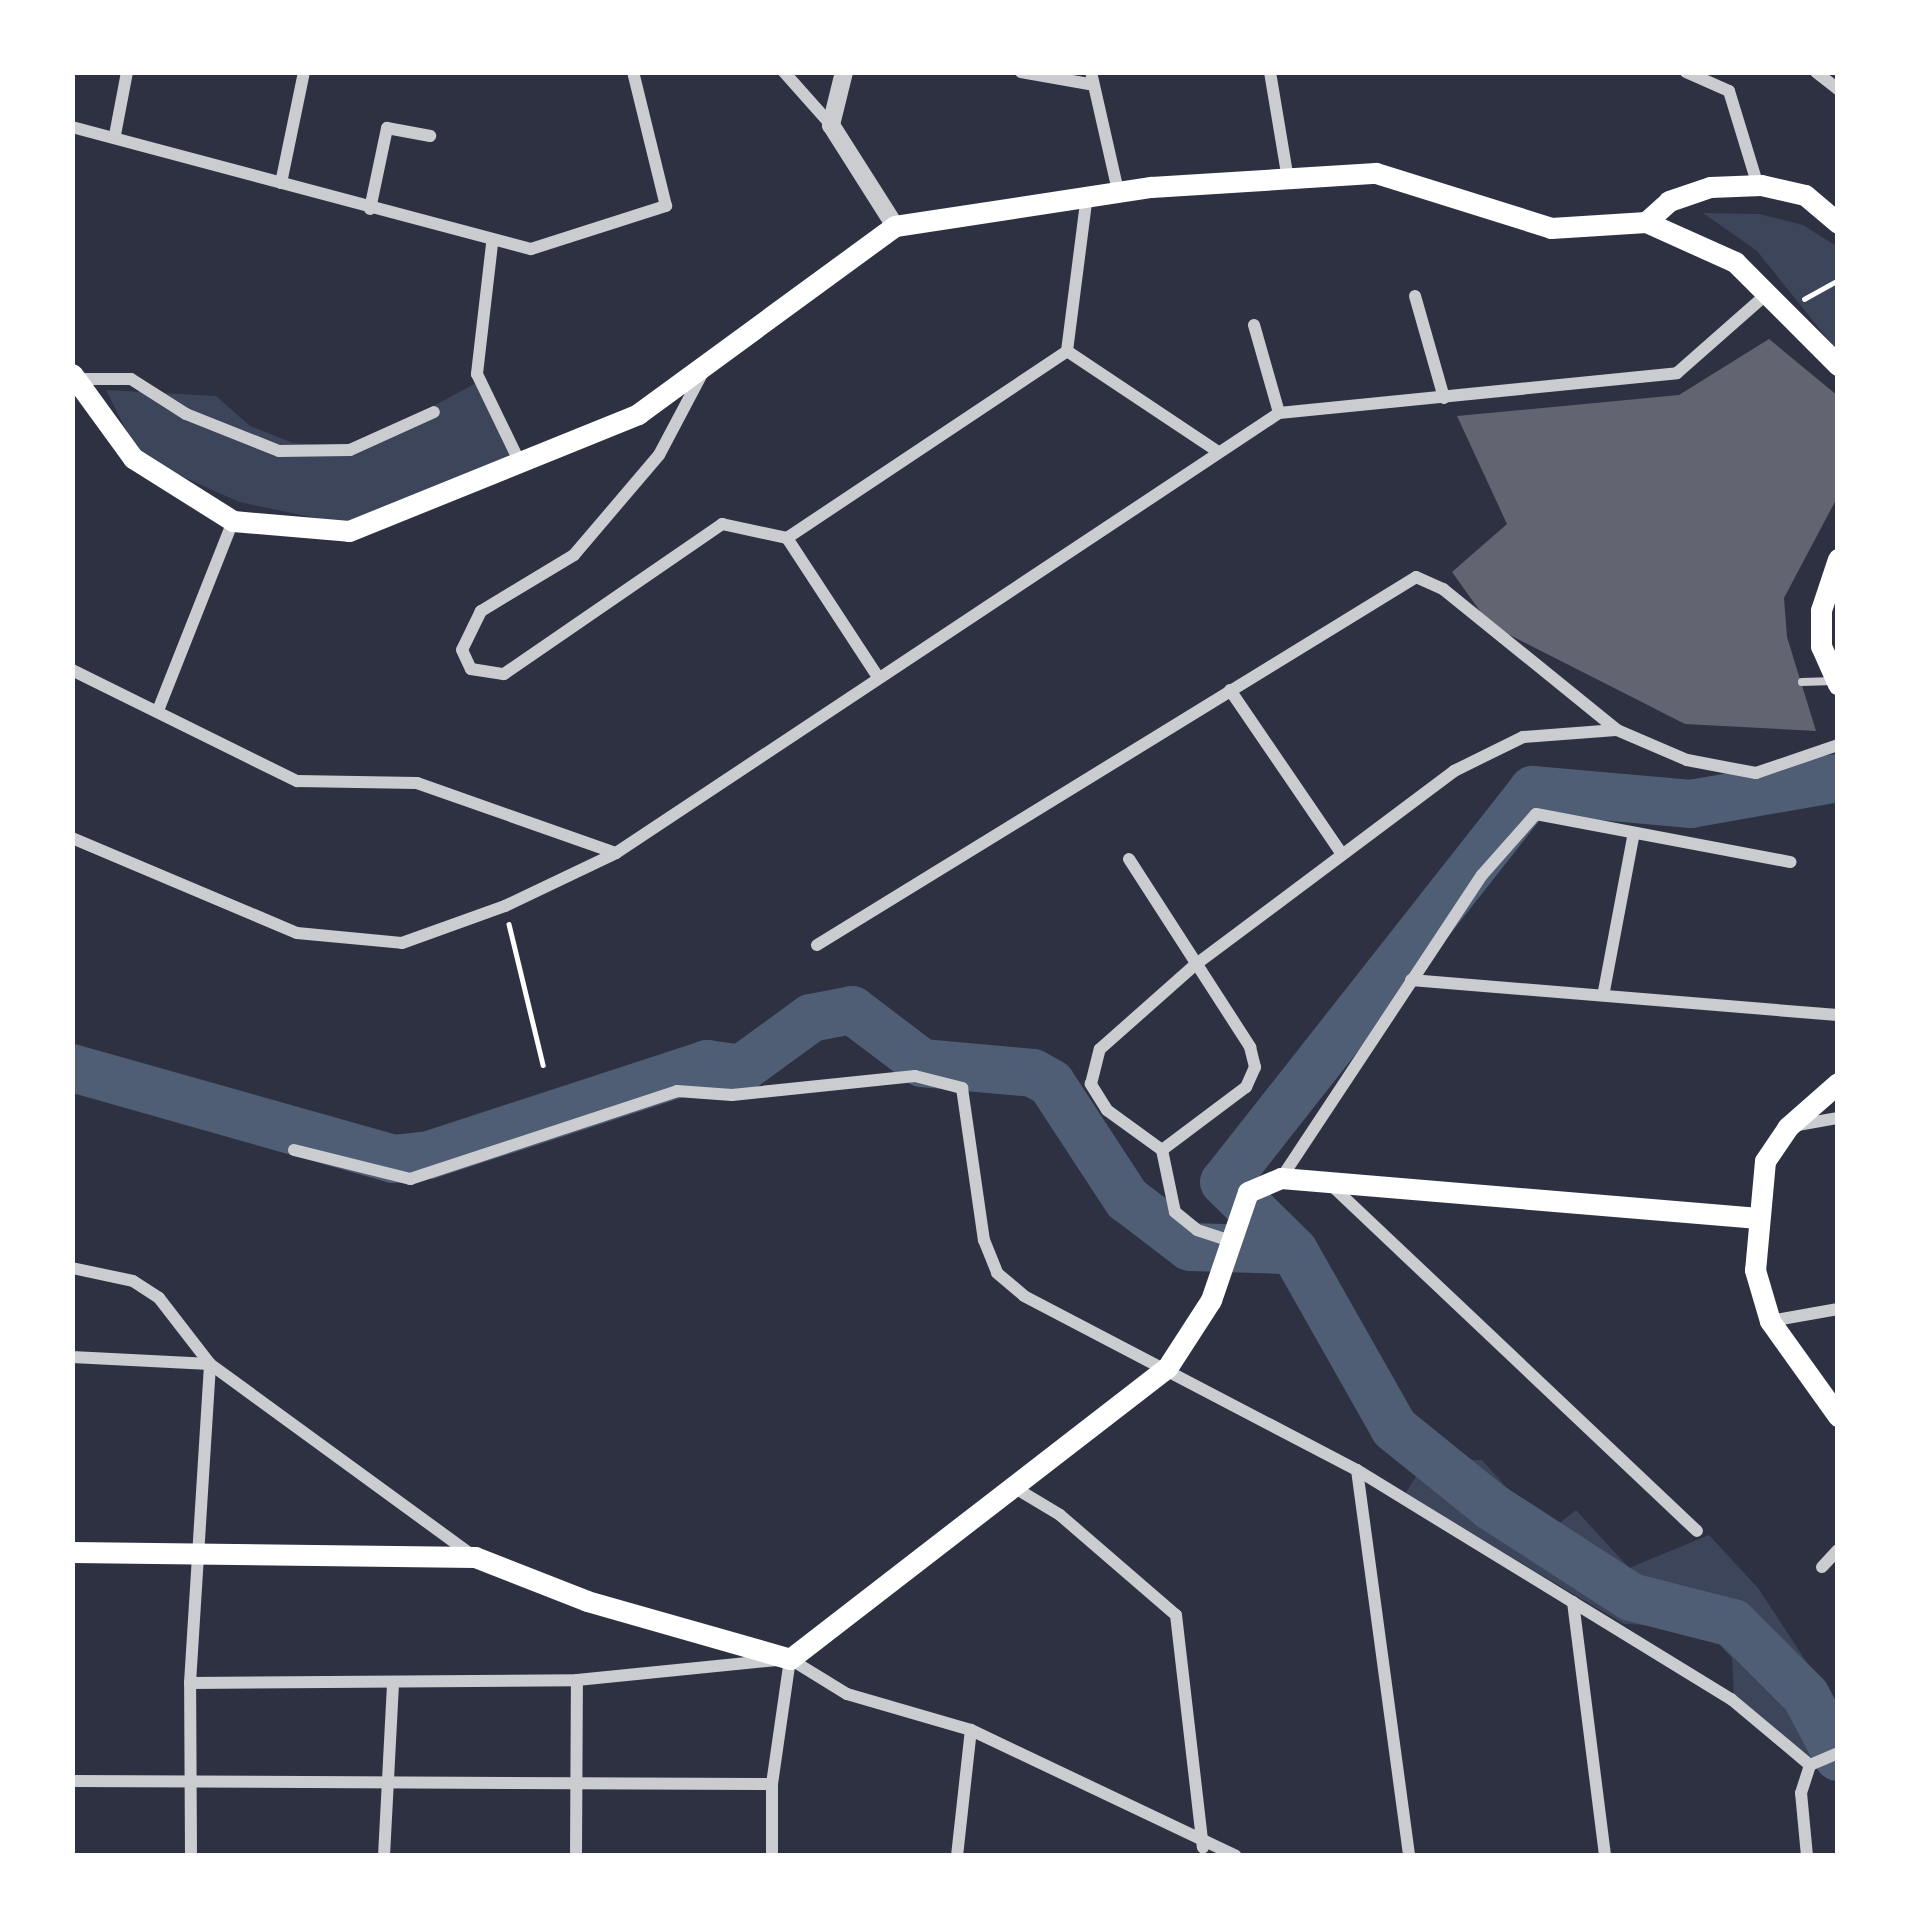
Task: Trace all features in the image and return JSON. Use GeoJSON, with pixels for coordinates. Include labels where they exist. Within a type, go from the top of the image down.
{"type":"FeatureCollection","features":[{"type":"Feature","properties":{"kind":"main road"},"geometry":{"type":"LineString","coordinates":[[73,376],[133,458],[233,521],[349,531],[638,414],[896,226],[1118,191],[1287,174],[1376,173],[1551,228],[1646,222],[1735,262],[1788,307],[1838,365]]}},
{"type":"Feature","properties":{"kind":"main road"},"geometry":{"type":"LineString","coordinates":[[1646,222],[1669,201],[1709,187],[1757,186],[1805,195],[1838,223]]}},
{"type":"Feature","properties":{"kind":"main road"},"geometry":{"type":"LineString","coordinates":[[1837,683],[1821,646],[1821,610],[1838,559]]}},
{"type":"Feature","properties":{"kind":"main road"},"geometry":{"type":"LineString","coordinates":[[1838,1083],[1788,1126],[1765,1161],[1755,1270],[1770,1321],[1838,1416]]}},
{"type":"Feature","properties":{"kind":"main road"},"geometry":{"type":"LineString","coordinates":[[72,1552],[475,1557],[587,1600],[790,1659],[1008,1484],[1167,1369],[1210,1300],[1248,1192],[1281,1178],[1758,1218]]}},
{"type":"Feature","properties":{"kind":"street"},"geometry":{"type":"LineString","coordinates":[[115,135],[127,72]]}},
{"type":"Feature","properties":{"kind":"street"},"geometry":{"type":"LineString","coordinates":[[281,183],[304,72]]}},
{"type":"Feature","properties":{"kind":"street"},"geometry":{"type":"LineString","coordinates":[[72,127],[115,135],[492,244],[531,249],[665,206],[633,72]]}},
{"type":"Feature","properties":{"kind":"street"},"geometry":{"type":"LineString","coordinates":[[784,72],[831,125],[896,226]]}},
{"type":"Feature","properties":{"kind":"street"},"geometry":{"type":"LineString","coordinates":[[831,125],[844,72]]}},
{"type":"Feature","properties":{"kind":"street"},"geometry":{"type":"LineString","coordinates":[[1021,72],[1090,78],[1118,191]]}},
{"type":"Feature","properties":{"kind":"street"},"geometry":{"type":"LineString","coordinates":[[1270,72],[1287,174]]}},
{"type":"Feature","properties":{"kind":"street"},"geometry":{"type":"LineString","coordinates":[[1686,72],[1729,91],[1757,186]]}},
{"type":"Feature","properties":{"kind":"street"},"geometry":{"type":"LineString","coordinates":[[1816,72],[1838,88]]}},
{"type":"Feature","properties":{"kind":"street"},"geometry":{"type":"LineString","coordinates":[[370,208],[387,128],[430,136]]}},
{"type":"Feature","properties":{"kind":"street"},"geometry":{"type":"LineString","coordinates":[[787,538],[1066,351],[1087,195]]}},
{"type":"Feature","properties":{"kind":"street"},"geometry":{"type":"LineString","coordinates":[[492,244],[477,374],[521,465]]}},
{"type":"Feature","properties":{"kind":"street"},"geometry":{"type":"LineString","coordinates":[[72,839],[297,933],[402,943],[505,906],[616,853],[876,674],[1279,413],[1676,373],[1771,290]]}},
{"type":"Feature","properties":{"kind":"street"},"geometry":{"type":"LineString","coordinates":[[1415,296],[1444,398]]}},
{"type":"Feature","properties":{"kind":"street"},"geometry":{"type":"LineString","coordinates":[[1254,325],[1279,413]]}},
{"type":"Feature","properties":{"kind":"street"},"geometry":{"type":"LineString","coordinates":[[1066,351],[1217,451]]}},
{"type":"Feature","properties":{"kind":"street"},"geometry":{"type":"LineString","coordinates":[[704,368],[659,455],[574,555],[481,611],[462,650],[471,669],[504,674],[722,524],[787,538],[876,674]]}},
{"type":"Feature","properties":{"kind":"street"},"geometry":{"type":"LineString","coordinates":[[73,376],[131,379],[186,414],[279,451],[350,450],[434,412]]}},
{"type":"Feature","properties":{"kind":"street"},"geometry":{"type":"LineString","coordinates":[[159,708],[233,521]]}},
{"type":"Feature","properties":{"kind":"street"},"geometry":{"type":"LineString","coordinates":[[817,945],[1403,579],[1443,589],[1617,730],[1687,760],[1756,773],[1838,745]]}},
{"type":"Feature","properties":{"kind":"street"},"geometry":{"type":"LineString","coordinates":[[72,670],[159,708],[297,781],[417,783],[616,853]]}},
{"type":"Feature","properties":{"kind":"street"},"geometry":{"type":"LineString","coordinates":[[1230,690],[1340,851]]}},
{"type":"Feature","properties":{"kind":"street"},"geometry":{"type":"LineString","coordinates":[[1228,1240],[1197,1230],[1175,1212],[1162,1150],[1107,1110],[1091,1084],[1100,1049],[1195,965],[1340,851],[1454,771],[1522,737],[1617,730]]}},
{"type":"Feature","properties":{"kind":"street"},"geometry":{"type":"LineString","coordinates":[[1281,1178],[1513,832],[1536,814],[1633,838],[1791,862]]}},
{"type":"Feature","properties":{"kind":"street"},"geometry":{"type":"LineString","coordinates":[[1604,991],[1633,838]]}},
{"type":"Feature","properties":{"kind":"street"},"geometry":{"type":"LineString","coordinates":[[1129,859],[1250,1047],[1255,1067],[1246,1087],[1162,1150]]}},
{"type":"Feature","properties":{"kind":"street"},"geometry":{"type":"LineString","coordinates":[[1411,980],[1604,991],[1838,1016]]}},
{"type":"Feature","properties":{"kind":"street"},"geometry":{"type":"LineString","coordinates":[[294,1150],[410,1178],[677,1090],[733,1095],[915,1076],[962,1088],[984,1240],[997,1274],[1024,1297],[1357,1470],[1731,1700],[1810,1765]]}},
{"type":"Feature","properties":{"kind":"street"},"geometry":{"type":"LineString","coordinates":[[1788,1126],[1838,1118]]}},
{"type":"Feature","properties":{"kind":"street"},"geometry":{"type":"LineString","coordinates":[[1330,1183],[1697,1531]]}},
{"type":"Feature","properties":{"kind":"street"},"geometry":{"type":"LineString","coordinates":[[72,1268],[133,1281],[159,1298],[210,1364],[475,1557]]}},
{"type":"Feature","properties":{"kind":"street"},"geometry":{"type":"LineString","coordinates":[[1770,1321],[1838,1309]]}},
{"type":"Feature","properties":{"kind":"street"},"geometry":{"type":"LineString","coordinates":[[72,1357],[210,1364]]}},
{"type":"Feature","properties":{"kind":"street"},"geometry":{"type":"LineString","coordinates":[[191,1856],[190,1683],[210,1364]]}},
{"type":"Feature","properties":{"kind":"street"},"geometry":{"type":"LineString","coordinates":[[1357,1470],[1409,1856]]}},
{"type":"Feature","properties":{"kind":"street"},"geometry":{"type":"LineString","coordinates":[[1008,1484],[1060,1515],[1176,1615],[1203,1846]]}},
{"type":"Feature","properties":{"kind":"street"},"geometry":{"type":"LineString","coordinates":[[1822,1567],[1838,1550]]}},
{"type":"Feature","properties":{"kind":"street"},"geometry":{"type":"LineString","coordinates":[[1573,1602],[1605,1856]]}},
{"type":"Feature","properties":{"kind":"street"},"geometry":{"type":"LineString","coordinates":[[190,1683],[578,1680],[790,1659],[847,1694],[971,1730],[1203,1846],[1236,1856]]}},
{"type":"Feature","properties":{"kind":"street"},"geometry":{"type":"LineString","coordinates":[[772,1856],[772,1784],[790,1659]]}},
{"type":"Feature","properties":{"kind":"street"},"geometry":{"type":"LineString","coordinates":[[576,1856],[578,1680]]}},
{"type":"Feature","properties":{"kind":"street"},"geometry":{"type":"LineString","coordinates":[[384,1856],[393,1684]]}},
{"type":"Feature","properties":{"kind":"street"},"geometry":{"type":"LineString","coordinates":[[957,1856],[971,1730]]}},
{"type":"Feature","properties":{"kind":"street"},"geometry":{"type":"LineString","coordinates":[[1807,1856],[1801,1793],[1810,1765],[1831,1754]]}},
{"type":"Feature","properties":{"kind":"street"},"geometry":{"type":"LineString","coordinates":[[72,1781],[190,1777],[385,1786],[772,1784]]}},
{"type":"Feature","properties":{"kind":"lane"},"geometry":{"type":"LineString","coordinates":[[1802,682],[1837,683]]}},
{"type":"Feature","properties":{"kind":"path"},"geometry":{"type":"LineString","coordinates":[[1788,307],[1838,280]]}},
{"type":"Feature","properties":{"kind":"path"},"geometry":{"type":"LineString","coordinates":[[505,906],[544,1064]]}},
{"type":"Feature","properties":{"kind":"shaded area"},"geometry":{"type":"Polygon","coordinates":[[[1703,213],[1759,214],[1803,225],[1838,247],[1838,352],[1757,251],[1703,213]]]}},
{"type":"Feature","properties":{"kind":"shaded area"},"geometry":{"type":"Polygon","coordinates":[[[478,382],[516,463],[353,526],[239,502],[139,457],[106,390],[216,396],[250,426],[293,443],[333,446],[370,440],[478,382]]]}},
{"type":"Feature","properties":{"kind":"shaded area"},"geometry":{"type":"Polygon","coordinates":[[[1438,1441],[1461,1460],[1482,1460],[1547,1533],[1576,1510],[1629,1568],[1709,1535],[1758,1588],[1825,1690],[1838,1719],[1838,1747],[1807,1758],[1734,1699],[1732,1658],[1703,1628],[1624,1624],[1405,1494],[1438,1441]]]}},
{"type":"Feature","properties":{"kind":"building"},"geometry":{"type":"Polygon","coordinates":[[[1769,339],[1838,396],[1838,496],[1784,598],[1787,637],[1816,731],[1685,724],[1490,625],[1452,572],[1507,524],[1457,416],[1679,395],[1769,339]]]}},
{"type":"Feature","properties":{"kind":"waterway"},"geometry":{"type":"LineString","coordinates":[[1838,778],[1691,804],[1533,790],[1224,1182],[1294,1251],[1394,1428],[1492,1507],[1631,1597],[1733,1623],[1806,1696],[1838,1757]]}},
{"type":"Feature","properties":{"kind":"waterway"},"geometry":{"type":"LineString","coordinates":[[72,1068],[393,1159],[429,1155],[707,1064],[741,1069],[811,1018],[852,1010],[922,1063],[1033,1073],[1051,1083],[1127,1199],[1190,1247],[1283,1250]]}}]}
